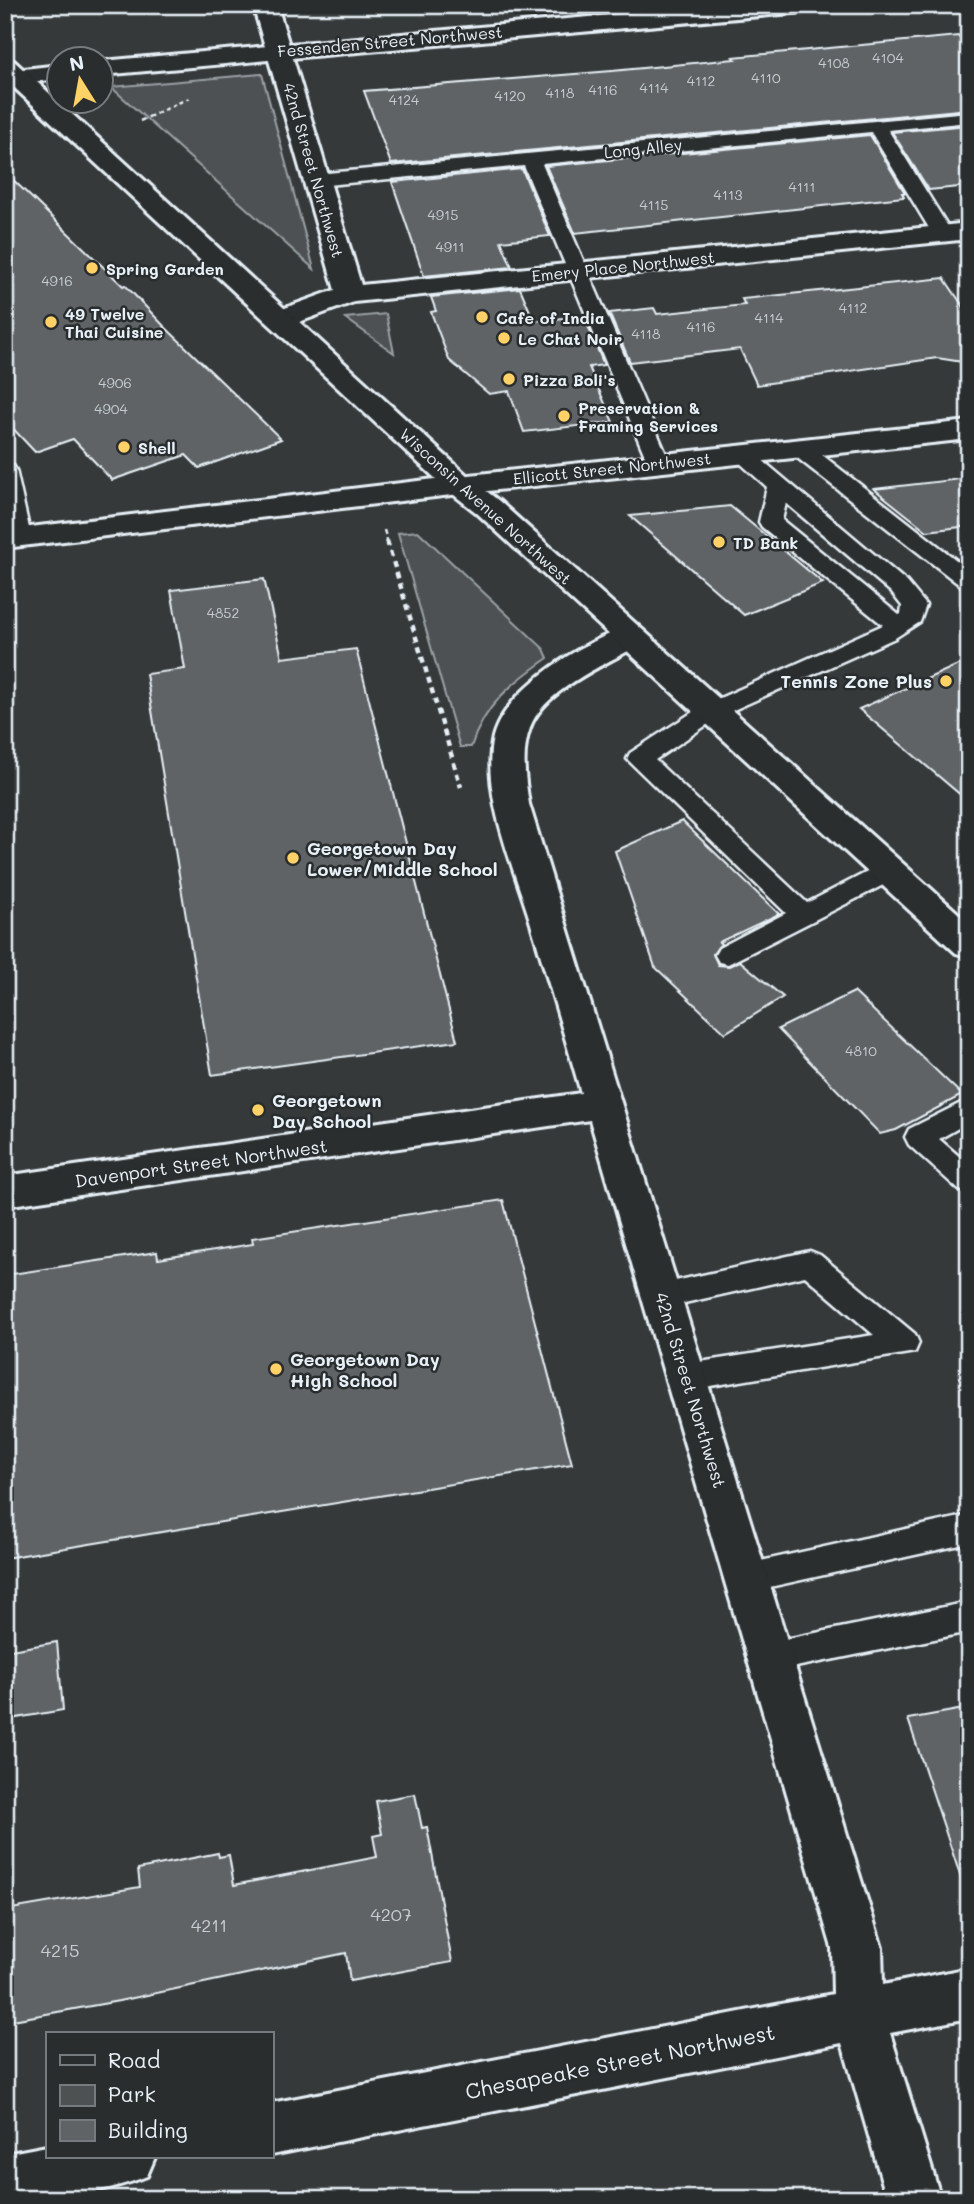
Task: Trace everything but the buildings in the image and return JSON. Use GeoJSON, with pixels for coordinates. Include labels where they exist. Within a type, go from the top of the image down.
{"type":"FeatureCollection","features":[{"type":"Feature","properties":{"kind":"street","name":"42nd Street Northwest"},"geometry":{"type":"LineString","coordinates":[[265,5],[350,294]]}},
{"type":"Feature","properties":{"kind":"street","name":"Fessenden Street Northwest"},"geometry":{"type":"LineString","coordinates":[[116,67],[804,5]]}},
{"type":"Feature","properties":{"kind":"street"},"geometry":{"type":"LineString","coordinates":[[9,74],[46,73]]}},
{"type":"Feature","properties":{"kind":"street","name":"Wisconsin Avenue Northwest"},"geometry":{"type":"LineString","coordinates":[[9,74],[969,944]]}},
{"type":"Feature","properties":{"kind":"street","name":"Emery Place Northwest"},"geometry":{"type":"LineString","coordinates":[[281,319],[350,294],[956,232]]}},
{"type":"Feature","properties":{"kind":"street","name":"Ellicott Street Northwest"},"geometry":{"type":"LineString","coordinates":[[13,538],[460,485],[969,430]]}},
{"type":"Feature","properties":{"kind":"street","name":"42nd Street Northwest"},"geometry":{"type":"LineString","coordinates":[[630,637],[546,687],[517,720],[509,747],[507,776],[512,804],[687,1377],[857,1948],[859,2014],[914,2199]]}},
{"type":"Feature","properties":{"kind":"street","name":"Davenport Street Northwest"},"geometry":{"type":"LineString","coordinates":[[5,1191],[604,1104]]}},
{"type":"Feature","properties":{"kind":"street","name":"Chesapeake Street Northwest"},"geometry":{"type":"LineString","coordinates":[[273,2129],[969,1993]]}},
{"type":"Feature","properties":{"kind":"street"},"geometry":{"type":"LineString","coordinates":[[5,2181],[123,2158]]}},
{"type":"Feature","properties":{"kind":"lane","name":"Long Alley"},"geometry":{"type":"LineString","coordinates":[[317,180],[969,117]]}},
{"type":"Feature","properties":{"kind":"lane"},"geometry":{"type":"LineString","coordinates":[[876,126],[956,232]]}},
{"type":"Feature","properties":{"kind":"lane"},"geometry":{"type":"LineString","coordinates":[[531,159],[659,463]]}},
{"type":"Feature","properties":{"kind":"lane"},"geometry":{"type":"LineString","coordinates":[[799,448],[969,581]]}},
{"type":"Feature","properties":{"kind":"lane"},"geometry":{"type":"LineString","coordinates":[[741,454],[899,587],[914,605],[912,617],[898,626],[711,711],[639,759],[804,915]]}},
{"type":"Feature","properties":{"kind":"lane"},"geometry":{"type":"LineString","coordinates":[[5,470],[13,538]]}},
{"type":"Feature","properties":{"kind":"lane"},"geometry":{"type":"LineString","coordinates":[[779,485],[770,522],[898,626]]}},
{"type":"Feature","properties":{"kind":"lane"},"geometry":{"type":"LineString","coordinates":[[728,955],[888,872]]}},
{"type":"Feature","properties":{"kind":"lane"},"geometry":{"type":"LineString","coordinates":[[969,1109],[919,1137],[969,1182]]}},
{"type":"Feature","properties":{"kind":"lane"},"geometry":{"type":"LineString","coordinates":[[662,1296],[810,1264],[904,1343],[687,1377]]}},
{"type":"Feature","properties":{"kind":"lane"},"geometry":{"type":"LineString","coordinates":[[747,1578],[969,1530]]}},
{"type":"Feature","properties":{"kind":"lane"},"geometry":{"type":"LineString","coordinates":[[771,1657],[969,1617]]}},
{"type":"Feature","properties":{"kind":"path"},"geometry":{"type":"LineString","coordinates":[[381,520],[453,761]]}},
{"type":"Feature","properties":{"kind":"green space"},"geometry":{"type":"Polygon","coordinates":[[[262,74],[314,269],[116,91],[116,87],[262,74]]]}},
{"type":"Feature","properties":{"kind":"green space"},"geometry":{"type":"Polygon","coordinates":[[[386,314],[394,353],[345,318],[386,314]]]}},
{"type":"Feature","properties":{"kind":"green space"},"geometry":{"type":"Polygon","coordinates":[[[418,531],[544,649],[548,658],[501,696],[484,719],[471,747],[460,747],[398,533],[418,531]]]}},
{"type":"Feature","properties":{"kind":"place","name":"Spring Garden"},"geometry":{"type":"Point","coordinates":[92,268]}},
{"type":"Feature","properties":{"kind":"place","name":"Cafe of India"},"geometry":{"type":"Point","coordinates":[482,317]}},
{"type":"Feature","properties":{"kind":"place","name":"49 Twelve Thai Cuisine"},"geometry":{"type":"Point","coordinates":[51,322]}},
{"type":"Feature","properties":{"kind":"place","name":"Le Chat Noir"},"geometry":{"type":"Point","coordinates":[504,338]}},
{"type":"Feature","properties":{"kind":"place","name":"Pizza Boli's"},"geometry":{"type":"Point","coordinates":[509,379]}},
{"type":"Feature","properties":{"kind":"place","name":"Preservation & Framing Services"},"geometry":{"type":"Point","coordinates":[564,416]}},
{"type":"Feature","properties":{"kind":"place","name":"Shell"},"geometry":{"type":"Point","coordinates":[124,447]}},
{"type":"Feature","properties":{"kind":"place","name":"TD Bank"},"geometry":{"type":"Point","coordinates":[719,542]}},
{"type":"Feature","properties":{"kind":"place","name":"Tennis Zone Plus"},"geometry":{"type":"Point","coordinates":[946,681]}},
{"type":"Feature","properties":{"kind":"place","name":"Georgetown Day Lower/Middle School"},"geometry":{"type":"Point","coordinates":[293,858]}},
{"type":"Feature","properties":{"kind":"place","name":"Georgetown Day School"},"geometry":{"type":"Point","coordinates":[258,1110]}},
{"type":"Feature","properties":{"kind":"place","name":"Georgetown Day High School"},"geometry":{"type":"Point","coordinates":[276,1369]}}]}
